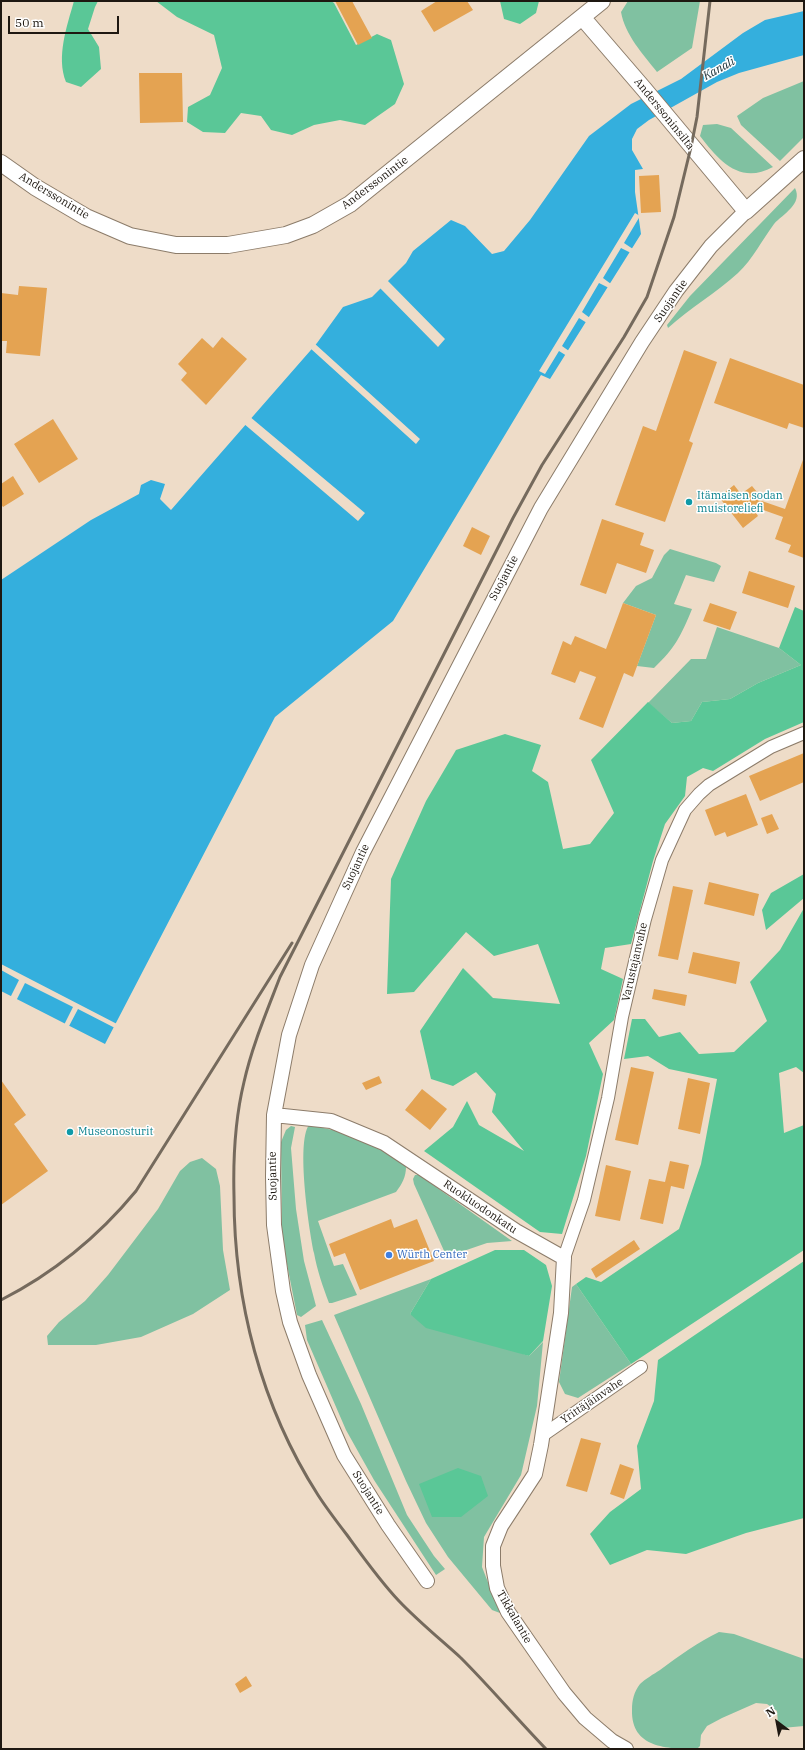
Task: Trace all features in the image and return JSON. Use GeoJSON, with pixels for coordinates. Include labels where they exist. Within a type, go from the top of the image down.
{"type":"FeatureCollection","features":[{"type":"Feature","properties":{"kind":"main road","name":"Anderssonintie"},"geometry":{"type":"LineString","coordinates":[[1,163],[35,188],[86,217],[130,236],[176,245],[228,245],[286,235],[313,224],[350,204],[602,1]]}},
{"type":"Feature","properties":{"kind":"main road","name":"Anderssoninsilta"},"geometry":{"type":"LineString","coordinates":[[582,17],[746,211]]}},
{"type":"Feature","properties":{"kind":"main road"},"geometry":{"type":"LineString","coordinates":[[746,211],[804,159]]}},
{"type":"Feature","properties":{"kind":"street","name":"Suojantie"},"geometry":{"type":"LineString","coordinates":[[427,1581],[384,1519],[344,1455],[312,1381],[290,1322],[283,1291],[274,1225],[273,1176],[274,1115],[289,1035],[312,965],[363,852],[541,508],[642,342],[676,291],[711,246],[746,211]]}},
{"type":"Feature","properties":{"kind":"street","name":"Varustajanvahe"},"geometry":{"type":"LineString","coordinates":[[564,1258],[584,1200],[608,1098],[624,1010],[645,919],[662,860],[686,810],[699,794],[709,785],[764,751],[804,733]]}},
{"type":"Feature","properties":{"kind":"street","name":"Ruokluodonkatu"},"geometry":{"type":"LineString","coordinates":[[274,1115],[331,1121],[384,1143],[516,1231],[564,1258]]}},
{"type":"Feature","properties":{"kind":"street","name":"Tikkalantie"},"geometry":{"type":"LineString","coordinates":[[564,1258],[560,1313],[543,1435],[535,1474],[501,1526],[493,1546],[493,1566],[497,1588],[508,1612],[564,1693],[585,1718],[612,1741],[626,1749]]}},
{"type":"Feature","properties":{"kind":"street","name":"Yrittäjäinvahe"},"geometry":{"type":"LineString","coordinates":[[543,1435],[641,1367]]}},
{"type":"Feature","properties":{"kind":"green space"},"geometry":{"type":"Polygon","coordinates":[[[74,1],[98,1],[88,29],[99,47],[101,69],[81,87],[66,82],[62,62],[62,52],[68,21],[74,1]]]}},
{"type":"Feature","properties":{"kind":"green space"},"geometry":{"type":"Polygon","coordinates":[[[156,1],[331,1],[334,3],[356,45],[377,34],[391,40],[404,84],[395,104],[365,125],[340,120],[314,125],[292,135],[271,130],[261,116],[241,113],[225,133],[203,132],[187,122],[188,107],[210,95],[222,68],[214,35],[177,17],[156,1]]]}},
{"type":"Feature","properties":{"kind":"green space"},"geometry":{"type":"Polygon","coordinates":[[[500,1],[539,1],[536,13],[520,24],[504,19],[500,1]]]}},
{"type":"Feature","properties":{"kind":"green space"},"geometry":{"type":"Polygon","coordinates":[[[628,1],[700,1],[692,48],[657,72],[635,44],[626,29],[621,12],[628,1]]]}},
{"type":"Feature","properties":{"kind":"green space"},"geometry":{"type":"Polygon","coordinates":[[[804,81],[804,137],[780,161],[741,125],[737,116],[763,98],[804,81]]]}},
{"type":"Feature","properties":{"kind":"green space"},"geometry":{"type":"Polygon","coordinates":[[[717,124],[731,128],[773,167],[761,172],[740,172],[723,162],[700,136],[703,125],[717,124]]]}},
{"type":"Feature","properties":{"kind":"green space"},"geometry":{"type":"Polygon","coordinates":[[[795,188],[797,194],[794,204],[774,224],[753,256],[743,268],[730,280],[668,328],[667,325],[690,296],[795,188]]]}},
{"type":"Feature","properties":{"kind":"green space"},"geometry":{"type":"Polygon","coordinates":[[[670,549],[716,563],[721,566],[714,582],[686,575],[674,604],[692,609],[681,634],[672,648],[654,668],[637,666],[656,615],[623,603],[636,586],[652,578],[664,555],[670,549]]]}},
{"type":"Feature","properties":{"kind":"green space"},"geometry":{"type":"Polygon","coordinates":[[[795,607],[804,611],[804,722],[765,739],[713,771],[703,768],[687,777],[685,796],[665,824],[653,861],[631,944],[605,948],[601,969],[623,979],[614,1020],[589,1043],[603,1074],[586,1156],[562,1234],[540,1232],[424,1151],[453,1127],[467,1101],[479,1125],[524,1151],[492,1112],[496,1094],[476,1072],[453,1086],[431,1079],[420,1031],[463,968],[493,998],[560,1004],[538,944],[494,956],[466,932],[414,992],[387,994],[391,879],[426,801],[456,750],[505,734],[541,745],[532,771],[548,782],[563,849],[590,844],[614,813],[591,760],[648,702],[672,723],[691,721],[702,702],[730,699],[758,683],[801,665],[779,648],[795,607]]]}},
{"type":"Feature","properties":{"kind":"green space"},"geometry":{"type":"Polygon","coordinates":[[[717,627],[779,648],[801,665],[758,683],[730,699],[702,702],[691,721],[672,723],[648,703],[691,659],[706,659],[717,627]]]}},
{"type":"Feature","properties":{"kind":"green space"},"geometry":{"type":"Polygon","coordinates":[[[804,874],[804,898],[766,930],[762,910],[771,893],[804,874]]]}},
{"type":"Feature","properties":{"kind":"green space"},"geometry":{"type":"Polygon","coordinates":[[[804,908],[804,1073],[796,1067],[779,1073],[784,1133],[804,1125],[804,1250],[631,1364],[576,1284],[586,1277],[601,1282],[679,1229],[701,1164],[717,1079],[669,1069],[648,1056],[624,1059],[632,1019],[645,1019],[659,1037],[680,1032],[699,1054],[734,1052],[767,1021],[750,982],[780,950],[804,908]]]}},
{"type":"Feature","properties":{"kind":"green space"},"geometry":{"type":"Polygon","coordinates":[[[309,1125],[366,1137],[403,1163],[406,1167],[403,1180],[396,1192],[318,1221],[334,1266],[343,1264],[357,1295],[332,1303],[329,1303],[317,1266],[307,1207],[304,1149],[305,1134],[309,1125]]]}},
{"type":"Feature","properties":{"kind":"green space"},"geometry":{"type":"Polygon","coordinates":[[[291,1126],[295,1127],[291,1148],[296,1209],[304,1261],[316,1306],[301,1317],[297,1315],[282,1239],[281,1142],[286,1130],[291,1126]]]}},
{"type":"Feature","properties":{"kind":"green space"},"geometry":{"type":"Polygon","coordinates":[[[202,1158],[216,1169],[220,1186],[223,1250],[230,1290],[193,1314],[141,1337],[96,1345],[48,1345],[47,1336],[59,1322],[85,1301],[108,1275],[158,1209],[180,1171],[190,1162],[202,1158]]]}},
{"type":"Feature","properties":{"kind":"green space"},"geometry":{"type":"Polygon","coordinates":[[[415,1175],[419,1175],[512,1241],[487,1243],[449,1256],[445,1253],[414,1184],[413,1179],[415,1175]]]}},
{"type":"Feature","properties":{"kind":"green space"},"geometry":{"type":"Polygon","coordinates":[[[495,1250],[524,1250],[546,1265],[552,1286],[543,1341],[529,1356],[426,1328],[410,1314],[431,1279],[495,1250]]]}},
{"type":"Feature","properties":{"kind":"green space"},"geometry":{"type":"Polygon","coordinates":[[[804,1261],[804,1518],[746,1533],[686,1554],[647,1550],[610,1565],[590,1534],[610,1512],[641,1489],[637,1446],[654,1401],[658,1360],[804,1261]]]}},
{"type":"Feature","properties":{"kind":"green space"},"geometry":{"type":"Polygon","coordinates":[[[431,1279],[410,1314],[529,1356],[543,1342],[537,1406],[521,1475],[484,1537],[482,1567],[500,1613],[492,1610],[448,1557],[426,1523],[406,1481],[334,1315],[431,1279]]]}},
{"type":"Feature","properties":{"kind":"green space"},"geometry":{"type":"Polygon","coordinates":[[[576,1284],[631,1364],[578,1398],[565,1394],[559,1382],[572,1287],[576,1284]]]}},
{"type":"Feature","properties":{"kind":"green space"},"geometry":{"type":"Polygon","coordinates":[[[322,1320],[361,1404],[407,1515],[434,1556],[445,1569],[436,1575],[374,1480],[346,1430],[307,1340],[305,1325],[322,1320]]]}},
{"type":"Feature","properties":{"kind":"green space"},"geometry":{"type":"Polygon","coordinates":[[[458,1468],[481,1476],[488,1496],[461,1517],[432,1517],[419,1484],[458,1468]]]}},
{"type":"Feature","properties":{"kind":"green space"},"geometry":{"type":"Polygon","coordinates":[[[719,1632],[734,1634],[804,1659],[804,1726],[782,1728],[778,1724],[777,1711],[767,1704],[756,1703],[707,1726],[701,1735],[700,1746],[697,1749],[663,1747],[644,1739],[633,1723],[632,1710],[634,1696],[640,1684],[704,1640],[719,1632]]]}},
{"type":"Feature","properties":{"kind":"water","name":"Kanali"},"geometry":{"type":"Polygon","coordinates":[[[804,11],[804,55],[739,73],[717,82],[649,120],[637,129],[632,139],[632,150],[643,169],[635,170],[635,192],[641,234],[550,379],[541,375],[393,621],[275,717],[105,1044],[1,991],[1,580],[91,520],[139,494],[141,485],[151,480],[165,484],[160,499],[171,510],[317,343],[343,307],[372,297],[406,263],[413,251],[451,220],[465,226],[492,254],[504,251],[530,220],[589,136],[631,104],[681,79],[743,33],[765,20],[804,11]]]}},
{"type":"Feature","properties":{"kind":"pier"},"geometry":{"type":"Polygon","coordinates":[[[635,213],[640,216],[624,243],[633,249],[631,253],[621,248],[603,278],[611,284],[609,288],[599,283],[582,312],[590,318],[587,323],[579,318],[562,346],[569,351],[567,356],[559,351],[545,374],[539,371],[635,213]]]}},
{"type":"Feature","properties":{"kind":"pier"},"geometry":{"type":"Polygon","coordinates":[[[387,280],[445,339],[438,347],[379,287],[387,280]]]}},
{"type":"Feature","properties":{"kind":"pier"},"geometry":{"type":"Polygon","coordinates":[[[314,343],[420,439],[416,444],[310,348],[314,343]]]}},
{"type":"Feature","properties":{"kind":"pier"},"geometry":{"type":"Polygon","coordinates":[[[249,416],[365,513],[358,521],[243,423],[249,416]]]}},
{"type":"Feature","properties":{"kind":"pier"},"geometry":{"type":"Polygon","coordinates":[[[1,964],[117,1024],[115,1028],[78,1009],[68,1028],[64,1025],[73,1007],[25,983],[16,1001],[10,998],[19,980],[1,970],[1,964]]]}},
{"type":"Feature","properties":{"kind":"building"},"geometry":{"type":"Polygon","coordinates":[[[335,1],[352,1],[372,38],[358,45],[335,1]]]}},
{"type":"Feature","properties":{"kind":"building"},"geometry":{"type":"Polygon","coordinates":[[[437,1],[467,1],[473,10],[434,32],[421,11],[437,1]]]}},
{"type":"Feature","properties":{"kind":"building"},"geometry":{"type":"Polygon","coordinates":[[[139,73],[182,73],[183,122],[140,123],[139,73]]]}},
{"type":"Feature","properties":{"kind":"building"},"geometry":{"type":"Polygon","coordinates":[[[659,175],[661,212],[641,213],[639,176],[659,175]]]}},
{"type":"Feature","properties":{"kind":"building"},"geometry":{"type":"Polygon","coordinates":[[[19,286],[47,288],[40,356],[6,353],[7,341],[1,341],[1,293],[18,295],[19,286]]]}},
{"type":"Feature","properties":{"kind":"building"},"geometry":{"type":"Polygon","coordinates":[[[222,337],[247,359],[206,405],[181,380],[187,373],[178,364],[202,338],[213,348],[222,337]]]}},
{"type":"Feature","properties":{"kind":"building"},"geometry":{"type":"Polygon","coordinates":[[[684,350],[717,362],[689,441],[693,443],[665,522],[615,505],[643,426],[656,431],[684,350]]]}},
{"type":"Feature","properties":{"kind":"building"},"geometry":{"type":"Polygon","coordinates":[[[730,358],[804,385],[804,428],[789,423],[787,429],[714,403],[730,358]]]}},
{"type":"Feature","properties":{"kind":"building"},"geometry":{"type":"Polygon","coordinates":[[[53,419],[78,459],[39,483],[14,444],[53,419]]]}},
{"type":"Feature","properties":{"kind":"building"},"geometry":{"type":"Polygon","coordinates":[[[804,457],[804,558],[788,552],[791,545],[775,539],[783,517],[752,506],[758,516],[743,528],[719,497],[734,485],[741,494],[752,486],[762,498],[759,500],[785,509],[804,457]]]}},
{"type":"Feature","properties":{"kind":"building"},"geometry":{"type":"Polygon","coordinates":[[[13,476],[24,494],[3,507],[1,504],[1,484],[13,476]]]}},
{"type":"Feature","properties":{"kind":"building"},"geometry":{"type":"Polygon","coordinates":[[[602,519],[644,533],[640,545],[654,550],[646,573],[617,563],[606,594],[580,585],[602,519]]]}},
{"type":"Feature","properties":{"kind":"building"},"geometry":{"type":"Polygon","coordinates":[[[472,527],[490,536],[481,555],[463,546],[472,527]]]}},
{"type":"Feature","properties":{"kind":"building"},"geometry":{"type":"Polygon","coordinates":[[[749,571],[795,586],[788,608],[742,593],[749,571]]]}},
{"type":"Feature","properties":{"kind":"building"},"geometry":{"type":"Polygon","coordinates":[[[623,603],[656,615],[633,677],[624,673],[603,728],[579,719],[596,677],[580,671],[575,683],[551,674],[563,641],[571,645],[575,636],[606,649],[623,603]]]}},
{"type":"Feature","properties":{"kind":"building"},"geometry":{"type":"Polygon","coordinates":[[[710,603],[737,612],[730,630],[703,621],[710,603]]]}},
{"type":"Feature","properties":{"kind":"building"},"geometry":{"type":"Polygon","coordinates":[[[804,753],[804,782],[760,801],[749,776],[804,753]]]}},
{"type":"Feature","properties":{"kind":"building"},"geometry":{"type":"Polygon","coordinates":[[[746,794],[758,825],[727,837],[725,832],[715,836],[705,810],[746,794]]]}},
{"type":"Feature","properties":{"kind":"building"},"geometry":{"type":"Polygon","coordinates":[[[772,814],[779,829],[767,834],[761,818],[772,814]]]}},
{"type":"Feature","properties":{"kind":"building"},"geometry":{"type":"Polygon","coordinates":[[[709,882],[759,894],[754,916],[704,904],[709,882]]]}},
{"type":"Feature","properties":{"kind":"building"},"geometry":{"type":"Polygon","coordinates":[[[673,886],[693,890],[678,960],[658,956],[673,886]]]}},
{"type":"Feature","properties":{"kind":"building"},"geometry":{"type":"Polygon","coordinates":[[[693,952],[740,962],[736,984],[688,973],[693,952]]]}},
{"type":"Feature","properties":{"kind":"building"},"geometry":{"type":"Polygon","coordinates":[[[654,989],[687,995],[685,1006],[652,999],[654,989]]]}},
{"type":"Feature","properties":{"kind":"building"},"geometry":{"type":"Polygon","coordinates":[[[631,1067],[654,1072],[638,1145],[615,1140],[631,1067]]]}},
{"type":"Feature","properties":{"kind":"building"},"geometry":{"type":"Polygon","coordinates":[[[379,1076],[382,1083],[366,1090],[362,1083],[379,1076]]]}},
{"type":"Feature","properties":{"kind":"building"},"geometry":{"type":"Polygon","coordinates":[[[688,1078],[710,1083],[700,1134],[678,1129],[688,1078]]]}},
{"type":"Feature","properties":{"kind":"building"},"geometry":{"type":"Polygon","coordinates":[[[1,1080],[26,1115],[14,1124],[48,1171],[1,1205],[1,1080]]]}},
{"type":"Feature","properties":{"kind":"building"},"geometry":{"type":"Polygon","coordinates":[[[422,1089],[447,1109],[430,1130],[405,1110],[422,1089]]]}},
{"type":"Feature","properties":{"kind":"building"},"geometry":{"type":"Polygon","coordinates":[[[670,1161],[689,1165],[684,1189],[671,1186],[663,1224],[640,1219],[649,1179],[665,1182],[670,1161]]]}},
{"type":"Feature","properties":{"kind":"building"},"geometry":{"type":"Polygon","coordinates":[[[606,1165],[631,1171],[620,1221],[595,1216],[606,1165]]]}},
{"type":"Feature","properties":{"kind":"building","name":"Würth Center"},"geometry":{"type":"Polygon","coordinates":[[[391,1219],[394,1228],[417,1219],[434,1261],[360,1290],[345,1253],[334,1257],[329,1244],[391,1219]]]}},
{"type":"Feature","properties":{"kind":"building"},"geometry":{"type":"Polygon","coordinates":[[[634,1240],[640,1249],[596,1278],[591,1269],[634,1240]]]}},
{"type":"Feature","properties":{"kind":"building"},"geometry":{"type":"Polygon","coordinates":[[[581,1438],[601,1443],[587,1492],[566,1486],[581,1438]]]}},
{"type":"Feature","properties":{"kind":"building"},"geometry":{"type":"Polygon","coordinates":[[[620,1464],[634,1469],[624,1499],[610,1494],[620,1464]]]}},
{"type":"Feature","properties":{"kind":"building"},"geometry":{"type":"Polygon","coordinates":[[[246,1676],[252,1686],[240,1693],[235,1684],[246,1676]]]}},
{"type":"Feature","properties":{"kind":"railway"},"geometry":{"type":"LineString","coordinates":[[546,1749],[461,1658],[414,1616],[392,1593],[328,1510],[298,1461],[281,1426],[266,1389],[255,1352],[246,1313],[239,1274],[235,1235],[235,1139],[238,1110],[247,1069],[260,1029],[280,977],[513,518],[542,465],[624,337],[647,297],[674,217],[691,147],[697,117],[710,1]]}},
{"type":"Feature","properties":{"kind":"railway"},"geometry":{"type":"LineString","coordinates":[[1,1300],[39,1278],[74,1253],[91,1239],[136,1191],[292,943]]}},
{"type":"Feature","properties":{"kind":"place","name":"Itämaisen sodan muistoreliefi"},"geometry":{"type":"Point","coordinates":[689,502]}},
{"type":"Feature","properties":{"kind":"place","name":"Museonosturit"},"geometry":{"type":"Point","coordinates":[70,1132]}},
{"type":"Feature","properties":{"kind":"place","name":"Würth Center"},"geometry":{"type":"Point","coordinates":[389,1255]}}]}
